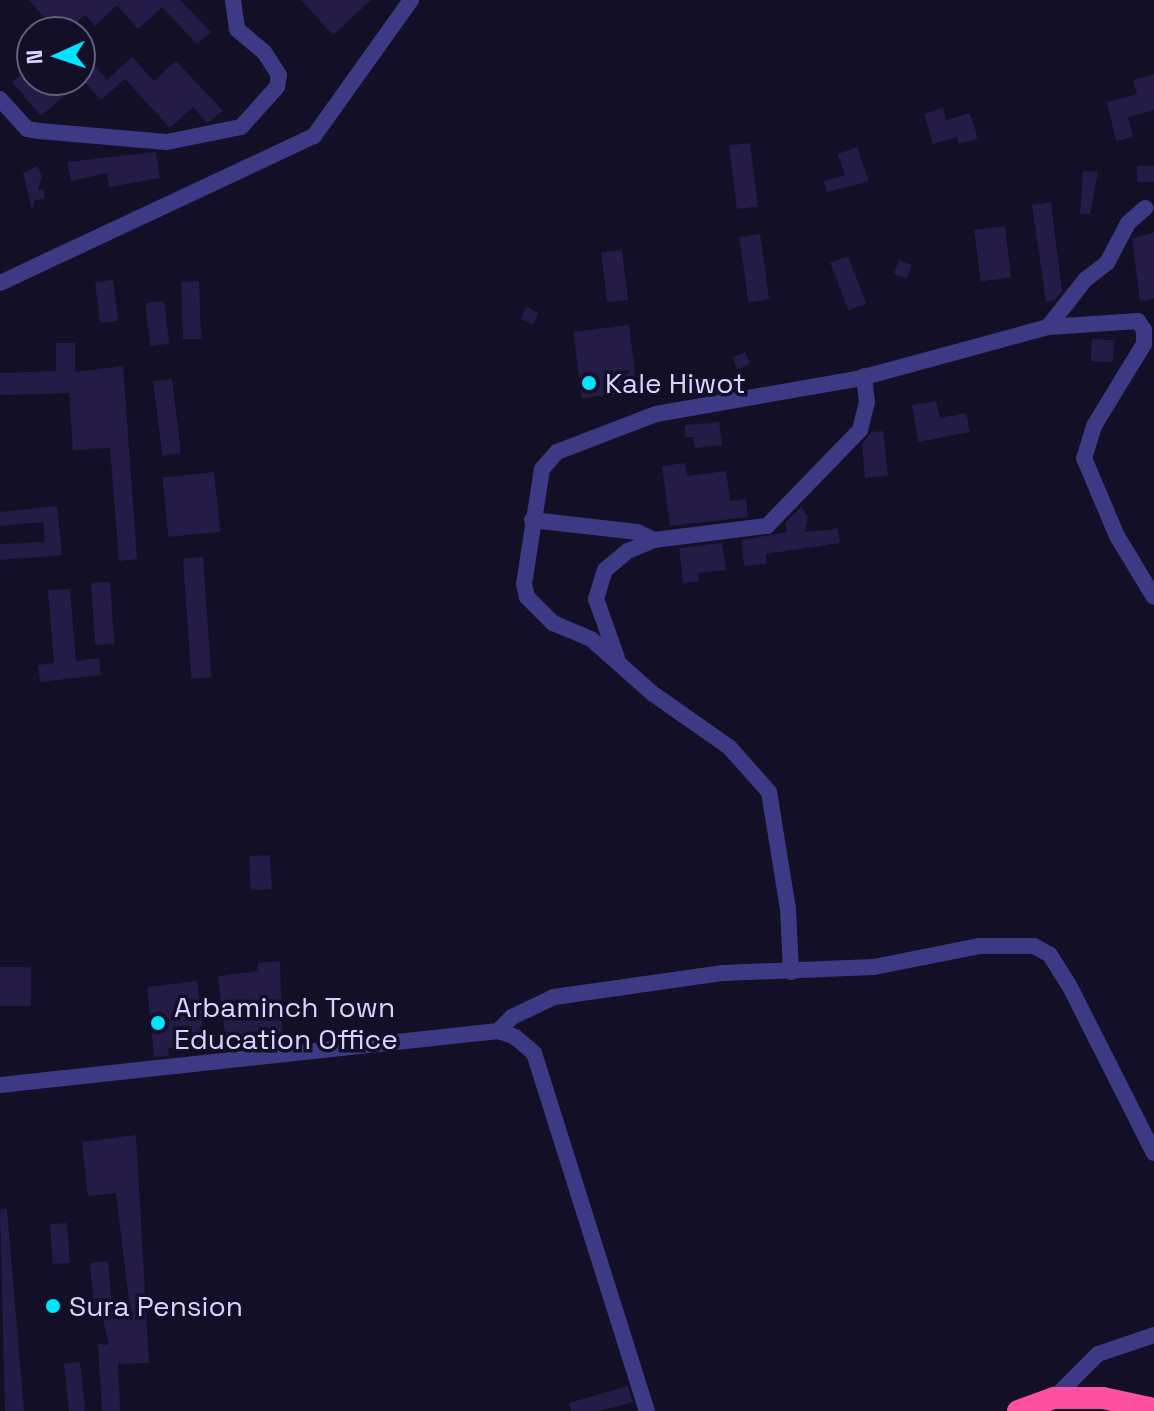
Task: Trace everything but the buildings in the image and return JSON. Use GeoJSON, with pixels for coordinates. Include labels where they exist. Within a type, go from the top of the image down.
{"type":"FeatureCollection","features":[{"type":"Feature","properties":{"kind":"highway"},"geometry":{"type":"LineString","coordinates":[[1018,1411],[1054,1398],[1103,1398],[1154,1409]]}},
{"type":"Feature","properties":{"kind":"street"},"geometry":{"type":"LineString","coordinates":[[0,99],[27,129],[39,131],[167,142],[241,127],[277,87],[279,75],[264,52],[237,29],[233,0]]}},
{"type":"Feature","properties":{"kind":"street"},"geometry":{"type":"LineString","coordinates":[[0,283],[314,136],[411,0]]}},
{"type":"Feature","properties":{"kind":"street"},"geometry":{"type":"LineString","coordinates":[[1048,327],[1085,280],[1107,263],[1128,223],[1145,208]]}},
{"type":"Feature","properties":{"kind":"street"},"geometry":{"type":"LineString","coordinates":[[791,972],[788,909],[769,792],[729,747],[652,693],[617,658],[591,639],[553,623],[527,597],[536,482],[557,452],[656,414],[864,376],[1048,327],[1138,321],[1144,330],[1144,344],[1094,426],[1084,458],[1117,536],[1154,597]]}},
{"type":"Feature","properties":{"kind":"street"},"geometry":{"type":"LineString","coordinates":[[617,658],[599,614],[596,587],[613,560],[654,540],[767,526],[860,430],[867,402],[864,376]]}},
{"type":"Feature","properties":{"kind":"street"},"geometry":{"type":"LineString","coordinates":[[532,520],[637,532],[654,540]]}},
{"type":"Feature","properties":{"kind":"street"},"geometry":{"type":"LineString","coordinates":[[498,1031],[512,1017],[554,997],[723,973],[874,967],[979,946],[1034,946],[1050,955],[1069,985],[1154,1153]]}},
{"type":"Feature","properties":{"kind":"street"},"geometry":{"type":"LineString","coordinates":[[0,1085],[498,1031],[534,1053],[647,1411]]}},
{"type":"Feature","properties":{"kind":"street"},"geometry":{"type":"LineString","coordinates":[[1054,1398],[1098,1354],[1154,1335]]}},
{"type":"Feature","properties":{"kind":"place","name":"Kale Hiwot"},"geometry":{"type":"Point","coordinates":[589,383]}},
{"type":"Feature","properties":{"kind":"place","name":"Arbaminch Town Education Office"},"geometry":{"type":"Point","coordinates":[158,1023]}},
{"type":"Feature","properties":{"kind":"place","name":"Sura Pension"},"geometry":{"type":"Point","coordinates":[53,1306]}}]}
